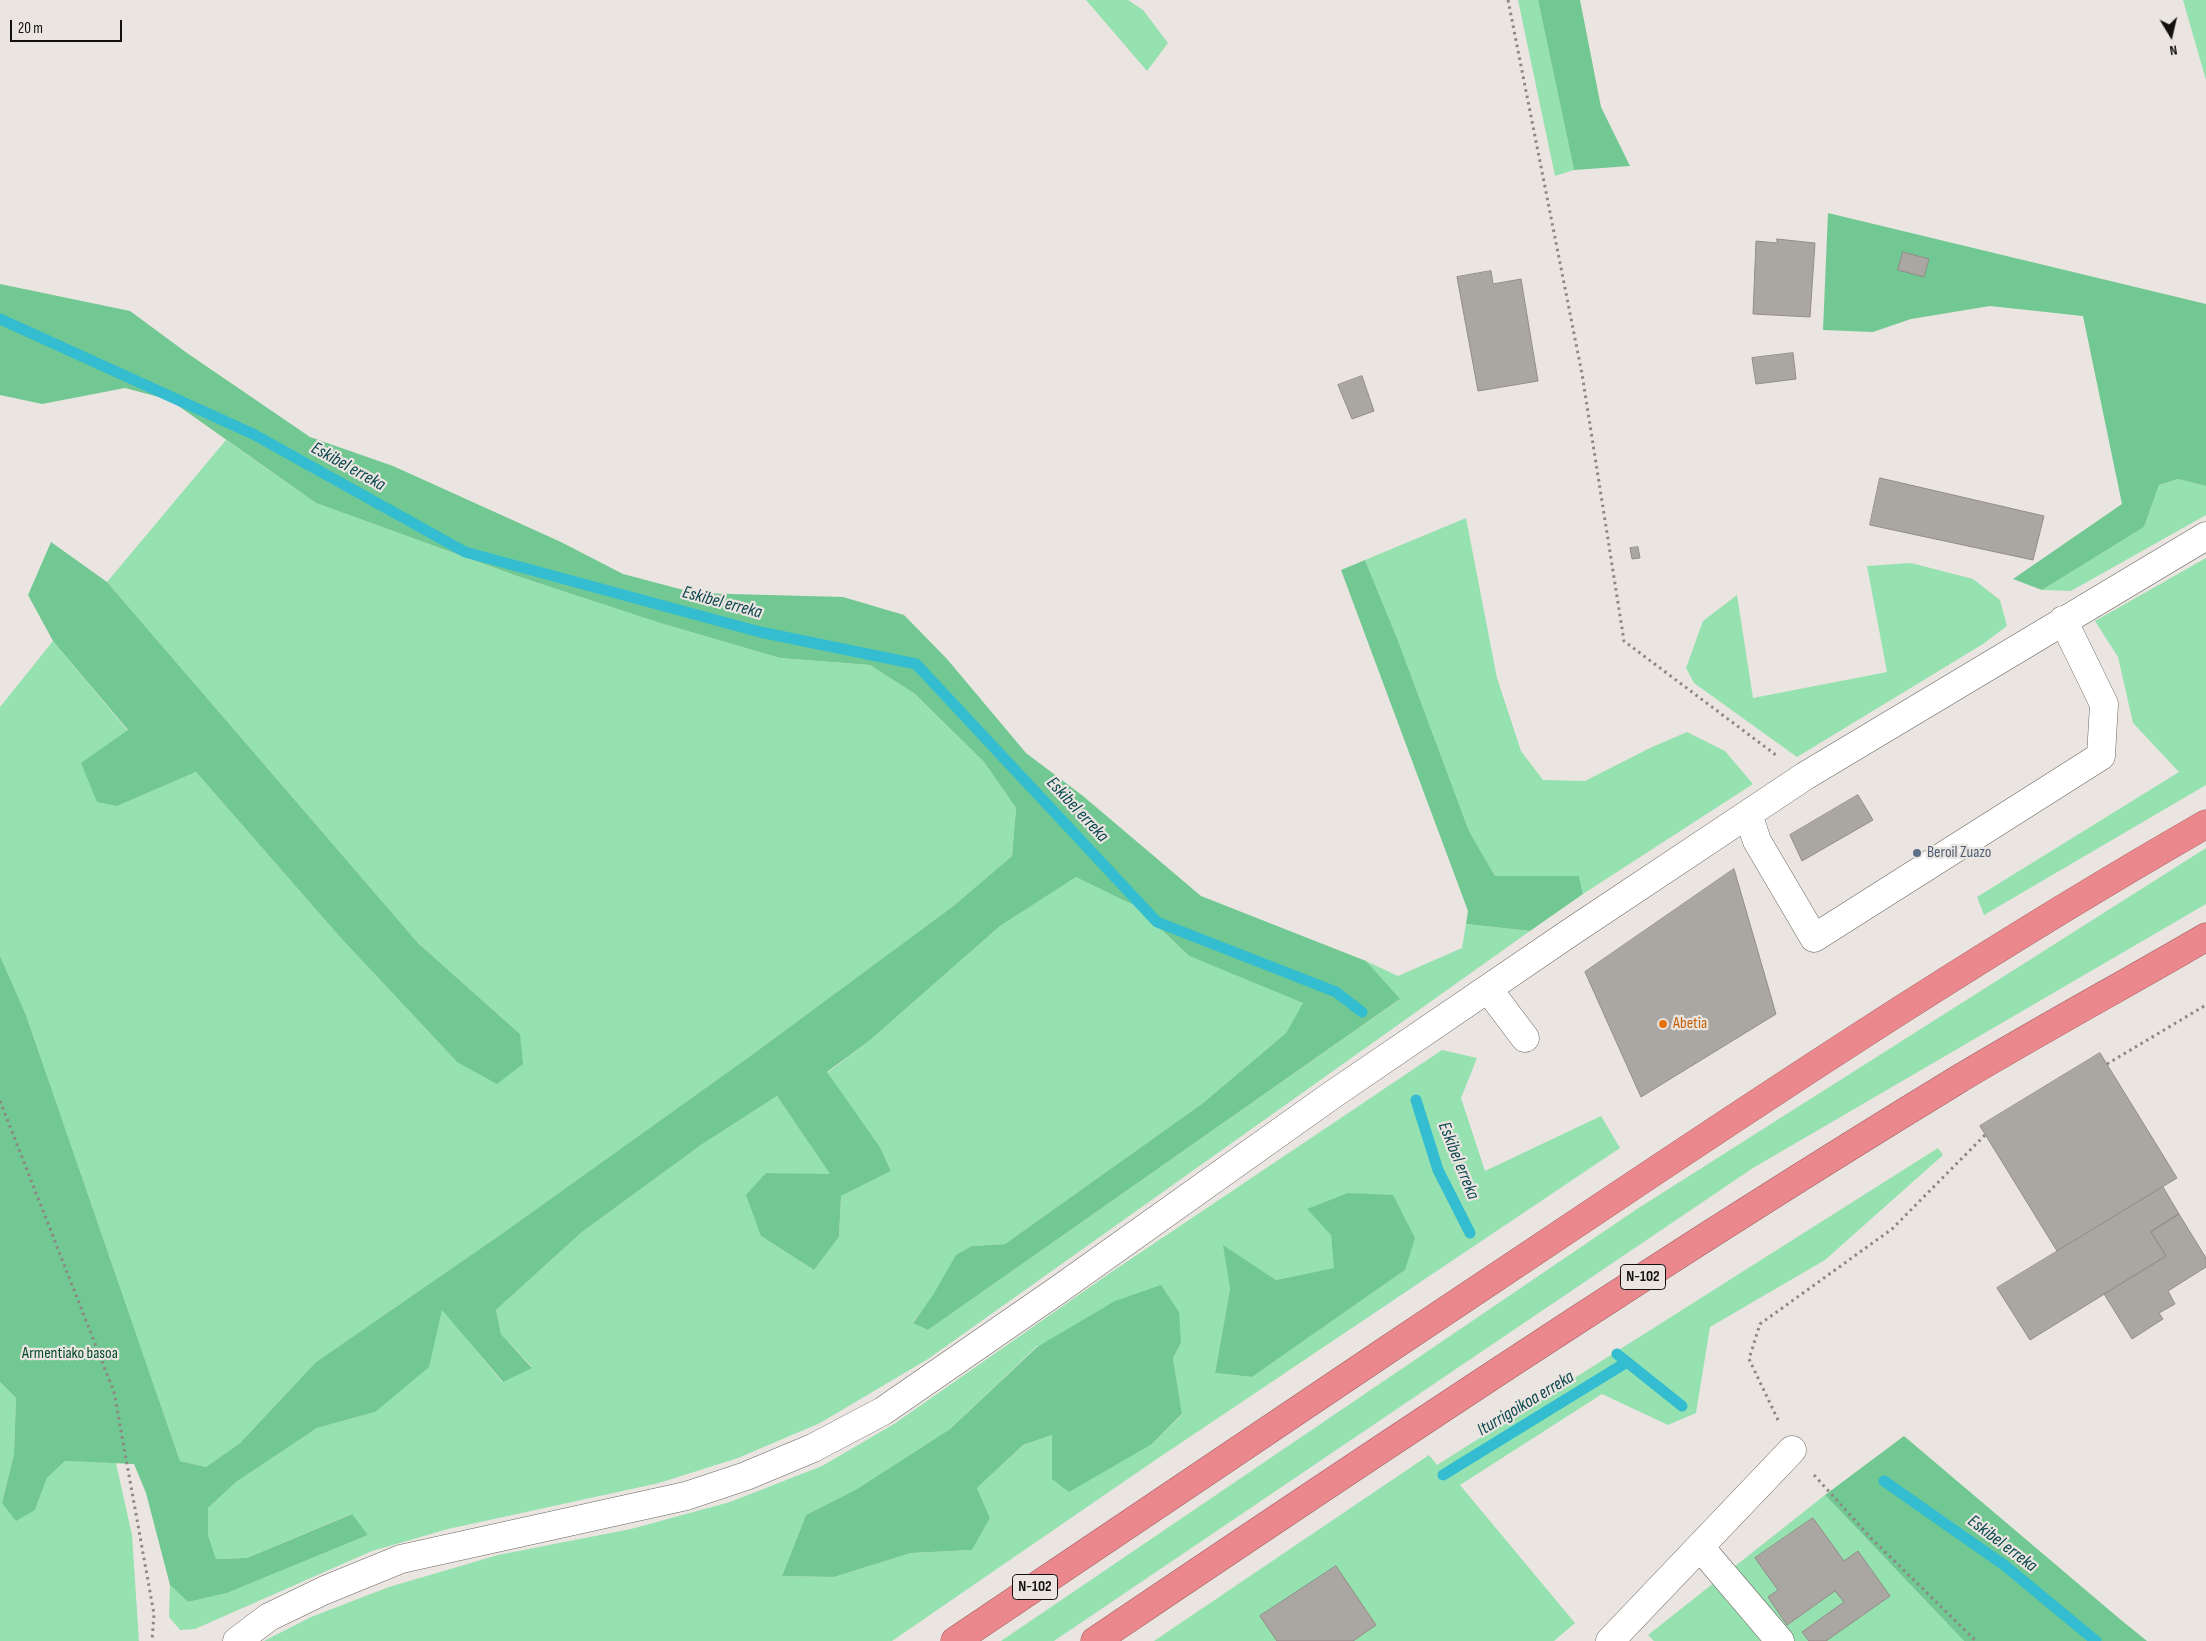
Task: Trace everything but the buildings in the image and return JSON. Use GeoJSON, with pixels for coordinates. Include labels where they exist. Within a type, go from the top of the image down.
{"type":"FeatureCollection","features":[{"type":"Feature","properties":{"kind":"highway","name":"N-102"},"geometry":{"type":"LineString","coordinates":[[955,1641],[1578,1222],[1862,1034],[2067,907],[2206,824]]}},
{"type":"Feature","properties":{"kind":"highway","name":"N-102"},"geometry":{"type":"LineString","coordinates":[[1095,1641],[1424,1419],[1707,1235],[1956,1081],[2206,937]]}},
{"type":"Feature","properties":{"kind":"street"},"geometry":{"type":"LineString","coordinates":[[237,1641],[268,1617],[325,1590],[400,1559],[686,1496],[746,1476],[813,1448],[883,1411],[1058,1290],[1332,1095],[1805,776],[2206,536]]}},
{"type":"Feature","properties":{"kind":"street"},"geometry":{"type":"LineString","coordinates":[[1748,814],[1757,840],[1814,938],[2101,756],[2104,704],[2063,620]]}},
{"type":"Feature","properties":{"kind":"street"},"geometry":{"type":"LineString","coordinates":[[1488,989],[1525,1038]]}},
{"type":"Feature","properties":{"kind":"street"},"geometry":{"type":"LineString","coordinates":[[1610,1641],[1792,1450]]}},
{"type":"Feature","properties":{"kind":"street"},"geometry":{"type":"LineString","coordinates":[[1700,1547],[1780,1641]]}},
{"type":"Feature","properties":{"kind":"path"},"geometry":{"type":"LineString","coordinates":[[1508,0],[1582,374],[1624,642],[1805,776]]}},
{"type":"Feature","properties":{"kind":"path"},"geometry":{"type":"LineString","coordinates":[[2107,1064],[2206,1005]]}},
{"type":"Feature","properties":{"kind":"path"},"geometry":{"type":"LineString","coordinates":[[0,1101],[114,1392],[154,1614],[152,1641]]}},
{"type":"Feature","properties":{"kind":"path"},"geometry":{"type":"LineString","coordinates":[[1976,1641],[1871,1538],[1792,1450],[1749,1359],[1760,1324],[1892,1229],[1985,1134]]}},
{"type":"Feature","properties":{"kind":"green space"},"geometry":{"type":"Polygon","coordinates":[[[1086,0],[1128,0],[1143,10],[1168,43],[1147,71],[1086,0]]]}},
{"type":"Feature","properties":{"kind":"green space"},"geometry":{"type":"Polygon","coordinates":[[[1518,0],[1538,0],[1574,170],[1555,176],[1518,0]]]}},
{"type":"Feature","properties":{"kind":"green space"},"geometry":{"type":"Polygon","coordinates":[[[1538,0],[1580,0],[1601,107],[1630,166],[1574,170],[1538,0]]]}},
{"type":"Feature","properties":{"kind":"green space"},"geometry":{"type":"Polygon","coordinates":[[[2183,0],[2206,0],[2206,80],[2183,0]]]}},
{"type":"Feature","properties":{"kind":"green space"},"geometry":{"type":"Polygon","coordinates":[[[1828,213],[2206,304],[2206,486],[2178,479],[2159,485],[2144,527],[2042,590],[2013,579],[2122,504],[2083,316],[1990,306],[1911,319],[1873,332],[1823,330],[1828,213]]]}},
{"type":"Feature","properties":{"kind":"green space","name":"Armentiako basoa"},"geometry":{"type":"Polygon","coordinates":[[[0,284],[130,311],[187,353],[310,437],[393,466],[561,542],[623,574],[695,593],[843,597],[904,615],[947,659],[1026,753],[1083,796],[1201,896],[1366,961],[1400,999],[928,1330],[913,1323],[933,1295],[956,1255],[972,1246],[1005,1244],[1203,1103],[1286,1033],[1303,1003],[1189,956],[1138,907],[1076,877],[1000,926],[869,1041],[827,1072],[880,1147],[891,1171],[841,1196],[839,1237],[814,1270],[761,1236],[746,1195],[766,1173],[830,1174],[777,1096],[701,1145],[582,1232],[496,1310],[501,1334],[532,1368],[503,1382],[442,1310],[429,1367],[375,1412],[317,1428],[236,1482],[208,1508],[208,1535],[216,1559],[247,1558],[352,1514],[368,1535],[227,1593],[188,1602],[170,1585],[146,1493],[134,1464],[65,1461],[47,1478],[35,1510],[16,1521],[2,1503],[14,1454],[16,1398],[0,1382],[0,956],[26,1015],[180,1461],[206,1467],[240,1443],[316,1362],[500,1235],[753,1054],[952,907],[1012,856],[1016,808],[984,762],[915,694],[870,665],[780,658],[660,623],[520,577],[316,503],[170,400],[125,388],[42,404],[0,395],[0,284]]]}},
{"type":"Feature","properties":{"kind":"green space"},"geometry":{"type":"Polygon","coordinates":[[[226,440],[316,503],[520,577],[660,623],[780,658],[870,665],[915,694],[984,762],[1016,808],[1012,856],[952,907],[753,1054],[500,1235],[316,1362],[240,1443],[206,1467],[180,1461],[26,1015],[0,956],[0,707],[53,641],[128,731],[117,806],[196,772],[339,936],[457,1062],[520,1034],[418,943],[107,582],[226,440]]]}},
{"type":"Feature","properties":{"kind":"green space"},"geometry":{"type":"Polygon","coordinates":[[[2178,479],[2206,486],[2206,515],[2071,591],[2042,590],[2144,527],[2159,485],[2178,479]]]}},
{"type":"Feature","properties":{"kind":"green space"},"geometry":{"type":"Polygon","coordinates":[[[1466,518],[1497,678],[1521,751],[1543,780],[1585,781],[1650,748],[1687,732],[1725,751],[1753,784],[1583,894],[1579,876],[1495,876],[1469,831],[1397,638],[1365,560],[1466,518]]]}},
{"type":"Feature","properties":{"kind":"green space"},"geometry":{"type":"Polygon","coordinates":[[[51,542],[107,582],[418,943],[520,1034],[523,1064],[497,1084],[457,1062],[339,936],[196,772],[117,806],[97,802],[81,763],[128,730],[53,641],[28,595],[51,542]]]}},
{"type":"Feature","properties":{"kind":"green space"},"geometry":{"type":"Polygon","coordinates":[[[2206,558],[2206,785],[1984,915],[1977,897],[2179,772],[2133,723],[2118,657],[2095,621],[2206,558]]]}},
{"type":"Feature","properties":{"kind":"green space"},"geometry":{"type":"Polygon","coordinates":[[[1365,560],[1397,638],[1469,831],[1495,876],[1579,876],[1583,894],[1530,931],[1466,924],[1468,911],[1341,570],[1365,560]]]}},
{"type":"Feature","properties":{"kind":"green space"},"geometry":{"type":"Polygon","coordinates":[[[1911,563],[1973,579],[2000,600],[2007,626],[1983,644],[1797,757],[1694,683],[1686,668],[1703,621],[1737,595],[1753,698],[1887,672],[1867,566],[1911,563]]]}},
{"type":"Feature","properties":{"kind":"green space"},"geometry":{"type":"Polygon","coordinates":[[[2206,848],[2206,904],[1753,1168],[1054,1641],[1001,1641],[1637,1209],[2206,848]]]}},
{"type":"Feature","properties":{"kind":"green space"},"geometry":{"type":"Polygon","coordinates":[[[1077,876],[1138,907],[1189,956],[1304,1003],[1286,1033],[1203,1103],[1005,1244],[972,1246],[913,1322],[928,1330],[1399,1000],[1366,961],[1398,976],[1462,948],[1466,924],[1530,931],[928,1359],[820,1423],[738,1458],[659,1483],[448,1529],[372,1551],[195,1629],[180,1630],[169,1617],[170,1585],[188,1602],[227,1593],[368,1535],[351,1514],[247,1558],[216,1559],[208,1535],[208,1508],[236,1482],[317,1428],[375,1412],[442,1309],[502,1382],[532,1367],[501,1334],[496,1310],[582,1232],[701,1145],[777,1096],[831,1175],[766,1173],[761,1236],[814,1270],[839,1237],[841,1196],[891,1171],[880,1147],[827,1073],[869,1041],[1000,926],[1077,876]]]}},
{"type":"Feature","properties":{"kind":"green space"},"geometry":{"type":"Polygon","coordinates":[[[1442,1050],[1477,1058],[1461,1098],[1485,1171],[1601,1116],[1620,1148],[1151,1463],[892,1641],[264,1641],[311,1617],[389,1587],[498,1555],[631,1529],[730,1502],[822,1466],[894,1424],[1110,1273],[1442,1050]],[[1331,1235],[1335,1268],[1276,1280],[1224,1246],[1230,1289],[1215,1373],[1252,1377],[1405,1270],[1331,1235]],[[1181,1343],[1037,1346],[950,1429],[857,1489],[806,1515],[782,1576],[834,1577],[911,1553],[972,1550],[990,1518],[977,1488],[1023,1445],[1052,1435],[1052,1479],[1152,1444],[1182,1415],[1173,1358],[1181,1343]]]}},
{"type":"Feature","properties":{"kind":"green space"},"geometry":{"type":"Polygon","coordinates":[[[1938,1148],[1943,1155],[1825,1260],[1710,1327],[1696,1413],[1668,1425],[1602,1394],[1460,1485],[1575,1623],[1554,1641],[1154,1641],[1429,1455],[1437,1465],[1938,1148]]]}},
{"type":"Feature","properties":{"kind":"green space"},"geometry":{"type":"Polygon","coordinates":[[[1348,1193],[1393,1195],[1415,1238],[1405,1270],[1252,1377],[1215,1373],[1230,1289],[1223,1245],[1276,1280],[1334,1268],[1331,1235],[1307,1209],[1348,1193]]]}},
{"type":"Feature","properties":{"kind":"green space"},"geometry":{"type":"Polygon","coordinates":[[[1161,1285],[1179,1312],[1181,1343],[1173,1358],[1182,1414],[1152,1444],[1069,1492],[1052,1479],[1052,1435],[1023,1445],[977,1488],[990,1518],[972,1550],[911,1553],[834,1577],[782,1576],[806,1515],[857,1489],[950,1429],[1037,1347],[1115,1301],[1161,1285]]]}},
{"type":"Feature","properties":{"kind":"green space"},"geometry":{"type":"Polygon","coordinates":[[[0,1382],[16,1398],[14,1454],[2,1503],[35,1510],[47,1478],[65,1461],[116,1463],[132,1535],[139,1641],[0,1641],[0,1382]]]}},
{"type":"Feature","properties":{"kind":"green space"},"geometry":{"type":"Polygon","coordinates":[[[1904,1436],[2147,1641],[1964,1641],[1825,1495],[1904,1436]]]}},
{"type":"Feature","properties":{"kind":"green space"},"geometry":{"type":"Polygon","coordinates":[[[1825,1495],[1964,1641],[1654,1641],[1648,1635],[1825,1495]]]}},
{"type":"Feature","properties":{"kind":"waterway","name":"Eskibel erreka"},"geometry":{"type":"LineString","coordinates":[[0,319],[253,434],[465,552],[760,632],[916,664],[1157,922],[1336,992],[1362,1012]]}},
{"type":"Feature","properties":{"kind":"waterway","name":"Eskibel erreka"},"geometry":{"type":"LineString","coordinates":[[1416,1100],[1438,1170],[1470,1233]]}},
{"type":"Feature","properties":{"kind":"waterway","name":"Eskibel erreka"},"geometry":{"type":"LineString","coordinates":[[1617,1354],[1682,1406]]}},
{"type":"Feature","properties":{"kind":"waterway","name":"Iturrigoikoa erreka"},"geometry":{"type":"LineString","coordinates":[[1443,1475],[1627,1362]]}},
{"type":"Feature","properties":{"kind":"waterway","name":"Eskibel erreka"},"geometry":{"type":"LineString","coordinates":[[1884,1481],[2004,1565],[2096,1641]]}},
{"type":"Feature","properties":{"kind":"place","name":"Beroil Zuazo"},"geometry":{"type":"Point","coordinates":[1917,853]}},
{"type":"Feature","properties":{"kind":"place","name":"Abetia"},"geometry":{"type":"Point","coordinates":[1663,1024]}}]}
